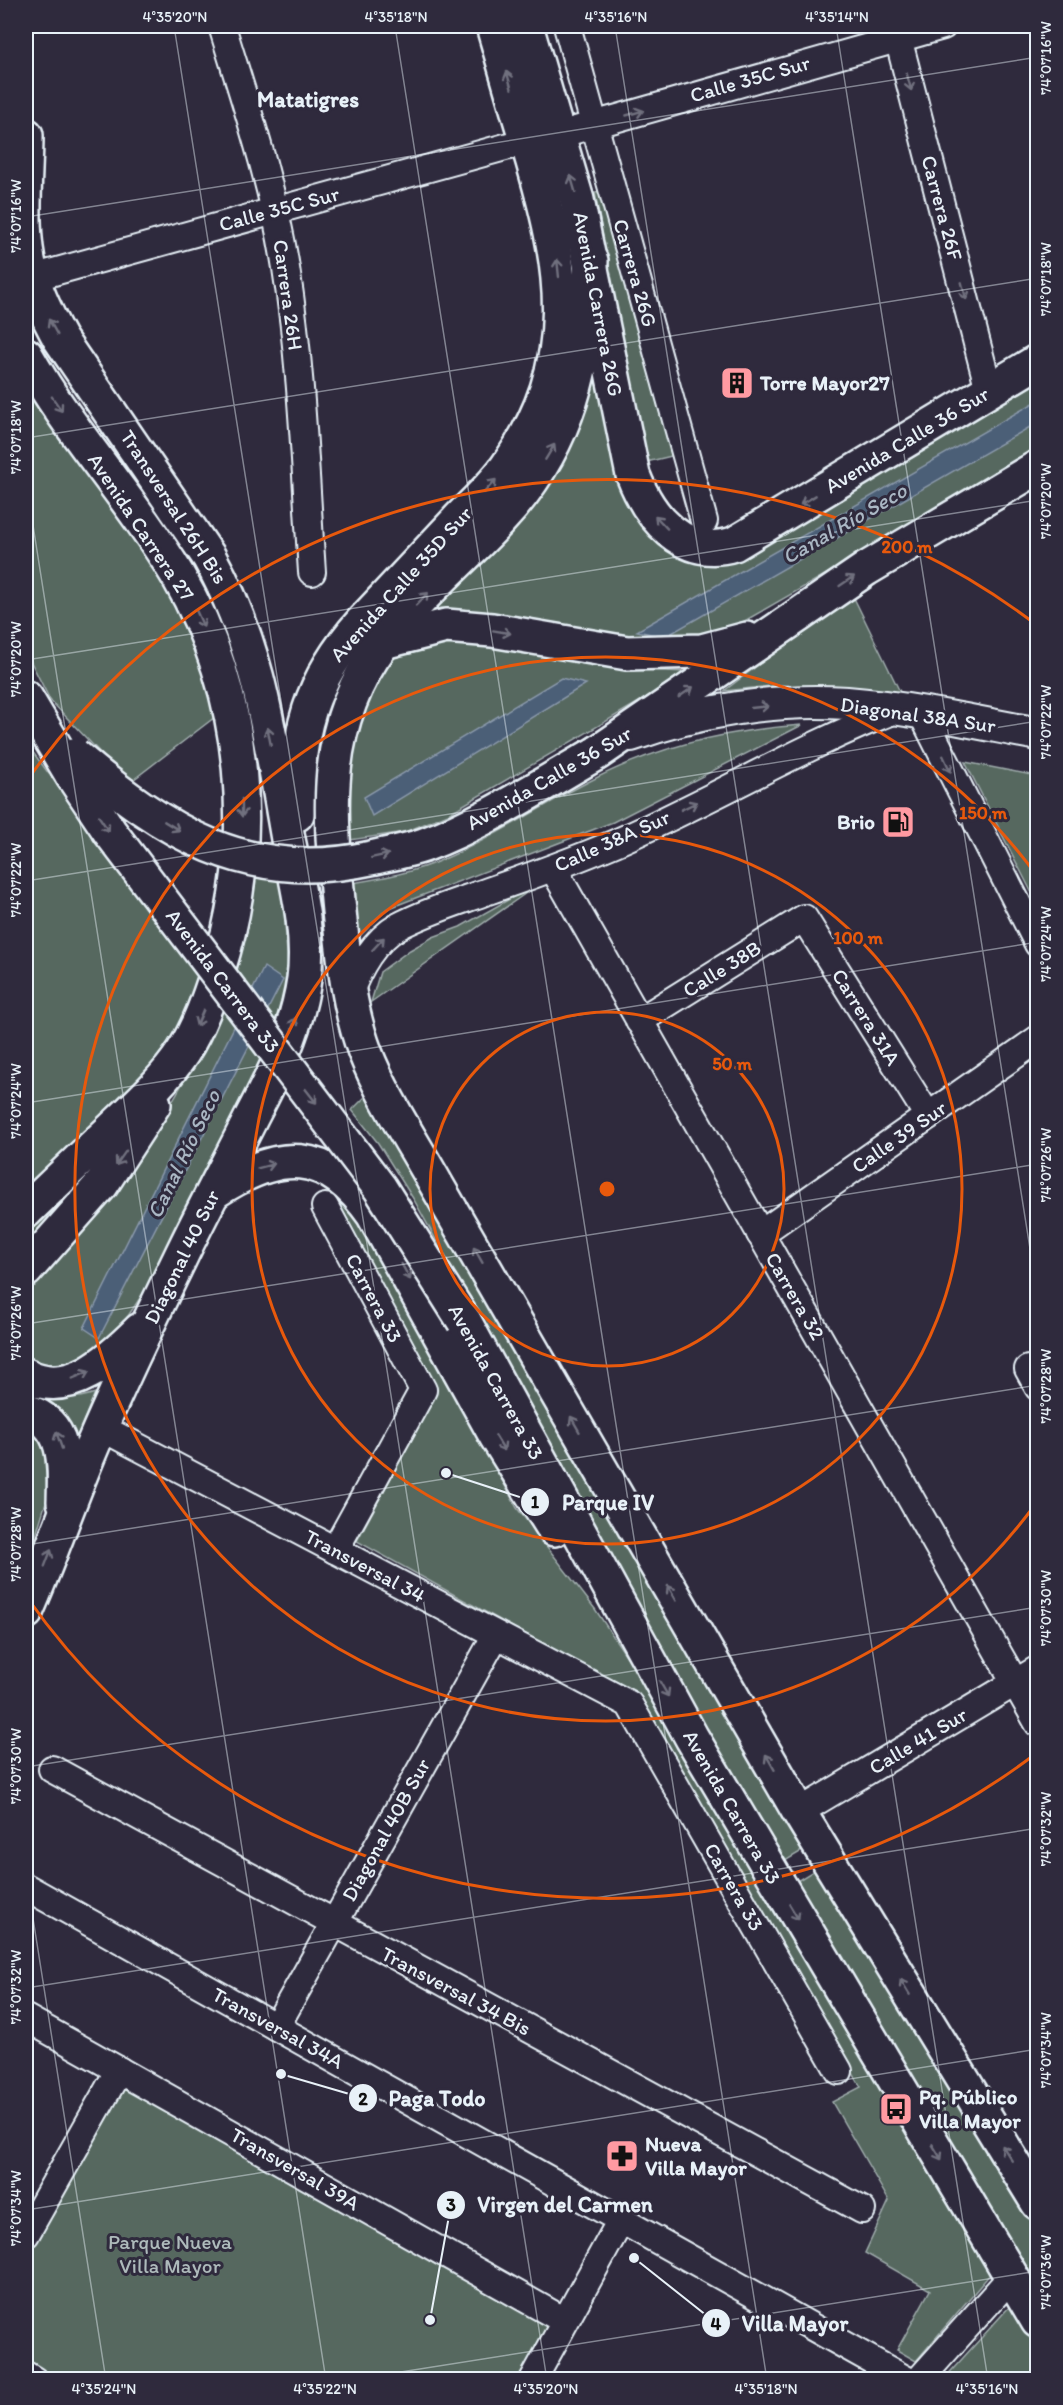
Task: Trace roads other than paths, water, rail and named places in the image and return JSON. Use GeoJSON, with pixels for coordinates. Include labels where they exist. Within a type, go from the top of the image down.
{"type":"FeatureCollection","features":[{"type":"Feature","properties":{"kind":"main road","name":"Avenida Carrera 26G"},"geometry":{"type":"LineString","coordinates":[[493,26],[549,214],[557,253],[560,327]]}},
{"type":"Feature","properties":{"kind":"main road","name":"Avenida Carrera 26G"},"geometry":{"type":"LineString","coordinates":[[526,26],[591,261],[625,444],[640,492],[660,523],[675,535],[708,535]]}},
{"type":"Feature","properties":{"kind":"main road"},"geometry":{"type":"LineString","coordinates":[[26,135],[26,229],[32,278]]}},
{"type":"Feature","properties":{"kind":"main road","name":"Avenida Calle 35D Sur"},"geometry":{"type":"LineString","coordinates":[[383,642],[501,520],[529,487],[554,446],[572,401],[584,356],[590,316],[591,261]]}},
{"type":"Feature","properties":{"kind":"main road","name":"Transversal 26H Bis"},"geometry":{"type":"LineString","coordinates":[[32,278],[45,312],[60,339],[133,441],[209,556],[227,588],[256,666],[299,897]]}},
{"type":"Feature","properties":{"kind":"main road","name":"Avenida Calle 35D Sur"},"geometry":{"type":"LineString","coordinates":[[299,897],[297,802],[300,749],[307,714],[323,673],[342,644],[504,470],[524,441],[539,410],[550,375],[560,327]]}},
{"type":"Feature","properties":{"kind":"main road","name":"Avenida Carrera 27"},"geometry":{"type":"LineString","coordinates":[[26,355],[56,403],[178,577],[199,617],[213,651],[233,726],[242,799],[239,881],[232,919],[210,995],[182,1053],[130,1112],[26,1211]]}},
{"type":"Feature","properties":{"kind":"main road","name":"Avenida Calle 36 Sur"},"geometry":{"type":"LineString","coordinates":[[708,535],[727,546],[746,538],[1038,362]]}},
{"type":"Feature","properties":{"kind":"main road","name":"Avenida Calle 36 Sur"},"geometry":{"type":"LineString","coordinates":[[31,707],[73,765],[191,838],[255,861],[320,866],[362,860],[430,842],[492,813],[609,745],[779,627],[911,540],[1038,467]]}},
{"type":"Feature","properties":{"kind":"main road"},"geometry":{"type":"LineString","coordinates":[[779,627],[702,651],[649,654],[604,651],[463,626],[427,629],[383,642],[351,699],[336,744],[331,784],[330,823],[349,994],[356,1024],[380,1083],[799,1812],[1038,2203]]}},
{"type":"Feature","properties":{"kind":"main road","name":"Avenida Carrera 33"},"geometry":{"type":"LineString","coordinates":[[73,765],[110,832],[380,1188],[464,1321],[635,1638],[772,1875],[1038,2321]]}},
{"type":"Feature","properties":{"kind":"main road","name":"Diagonal 40 Sur"},"geometry":{"type":"LineString","coordinates":[[26,1612],[102,1428],[214,1192],[274,1076],[292,1030],[304,977],[305,953],[299,897]]}},
{"type":"Feature","properties":{"kind":"main road"},"geometry":{"type":"LineString","coordinates":[[26,1270],[102,1184],[129,1146],[182,1053]]}},
{"type":"Feature","properties":{"kind":"main road"},"geometry":{"type":"LineString","coordinates":[[214,1192],[248,1172],[274,1164],[296,1162],[320,1165],[340,1176],[360,1195],[373,1214],[526,1486],[635,1638]]}},
{"type":"Feature","properties":{"kind":"main road"},"geometry":{"type":"LineString","coordinates":[[26,1375],[49,1383],[68,1381],[86,1374],[107,1361],[152,1319]]}},
{"type":"Feature","properties":{"kind":"main road"},"geometry":{"type":"LineString","coordinates":[[26,1411],[47,1421],[57,1433],[65,1472],[63,1519]]}},
{"type":"Feature","properties":{"kind":"street","name":"Carrera 26H"},"geometry":{"type":"LineString","coordinates":[[222,26],[275,211],[295,335],[312,572]]}},
{"type":"Feature","properties":{"kind":"street","name":"Carrera 26G"},"geometry":{"type":"LineString","coordinates":[[567,26],[708,535]]}},
{"type":"Feature","properties":{"kind":"street","name":"Calle 35C Sur"},"geometry":{"type":"LineString","coordinates":[[558,135],[896,31],[943,26]]}},
{"type":"Feature","properties":{"kind":"street","name":"Carrera 26F"},"geometry":{"type":"LineString","coordinates":[[896,31],[989,390]]}},
{"type":"Feature","properties":{"kind":"street","name":"Calle 35C Sur"},"geometry":{"type":"LineString","coordinates":[[32,278],[527,141]]}},
{"type":"Feature","properties":{"kind":"street","name":"Diagonal 38A Sur"},"geometry":{"type":"LineString","coordinates":[[609,745],[653,727],[731,710],[824,703],[909,710],[1038,734]]}},
{"type":"Feature","properties":{"kind":"street","name":"Calle 38A Sur"},"geometry":{"type":"LineString","coordinates":[[349,994],[363,963],[383,938],[398,927],[437,909],[553,868],[617,842],[821,741],[909,710]]}},
{"type":"Feature","properties":{"kind":"street"},"geometry":{"type":"LineString","coordinates":[[909,710],[1038,944]]}},
{"type":"Feature","properties":{"kind":"street","name":"Carrera 32"},"geometry":{"type":"LineString","coordinates":[[553,868],[1038,1723]]}},
{"type":"Feature","properties":{"kind":"street","name":"Calle 38B"},"geometry":{"type":"LineString","coordinates":[[639,1021],[804,918]]}},
{"type":"Feature","properties":{"kind":"street","name":"Carrera 31A"},"geometry":{"type":"LineString","coordinates":[[804,918],[928,1116]]}},
{"type":"Feature","properties":{"kind":"street","name":"Calle 39 Sur"},"geometry":{"type":"LineString","coordinates":[[760,1234],[1038,1040]]}},
{"type":"Feature","properties":{"kind":"street","name":"Carrera 33"},"geometry":{"type":"LineString","coordinates":[[325,1207],[423,1390],[335,1550]]}},
{"type":"Feature","properties":{"kind":"street","name":"Transversal 34"},"geometry":{"type":"LineString","coordinates":[[102,1428],[629,1704]]}},
{"type":"Feature","properties":{"kind":"street","name":"Diagonal 40B Sur"},"geometry":{"type":"LineString","coordinates":[[276,2027],[496,1635]]}},
{"type":"Feature","properties":{"kind":"street","name":"Calle 41 Sur"},"geometry":{"type":"LineString","coordinates":[[799,1812],[1038,1669]]}},
{"type":"Feature","properties":{"kind":"street","name":"Carrera 33"},"geometry":{"type":"LineString","coordinates":[[629,1704],[839,2071]]}},
{"type":"Feature","properties":{"kind":"street","name":"Transversal 34 Bis"},"geometry":{"type":"LineString","coordinates":[[52,1769],[333,1925],[862,2210]]}},
{"type":"Feature","properties":{"kind":"street","name":"Transversal 34A"},"geometry":{"type":"LineString","coordinates":[[26,1887],[907,2379]]}},
{"type":"Feature","properties":{"kind":"street","name":"Transversal 39A"},"geometry":{"type":"LineString","coordinates":[[26,2018],[565,2321]]}},
{"type":"Feature","properties":{"kind":"street"},"geometry":{"type":"LineString","coordinates":[[26,2234],[118,2070]]}},
{"type":"Feature","properties":{"kind":"street"},"geometry":{"type":"LineString","coordinates":[[533,2379],[621,2220]]}},
{"type":"Feature","properties":{"kind":"street"},"geometry":{"type":"LineString","coordinates":[[919,2379],[1011,2277]]}},
{"type":"Feature","properties":{"kind":"street"},"geometry":{"type":"LineString","coordinates":[[26,2375],[34,2379]]}},
{"type":"Feature","properties":{"kind":"water","name":"Canal Río Seco"},"geometry":{"type":"Polygon","coordinates":[[[1037,401],[1037,423],[665,637],[637,631],[1037,401]]]}},
{"type":"Feature","properties":{"kind":"water"},"geometry":{"type":"Polygon","coordinates":[[[561,678],[586,684],[372,816],[364,797],[561,678]]]}},
{"type":"Feature","properties":{"kind":"water","name":"Canal Río Seco"},"geometry":{"type":"Polygon","coordinates":[[[264,967],[283,980],[99,1338],[84,1328],[264,967]]]}},
{"type":"Feature","properties":{"kind":"place","name":"Torre Mayor27"},"geometry":{"type":"Point","coordinates":[737,383]}},
{"type":"Feature","properties":{"kind":"place","name":"Brio"},"geometry":{"type":"Point","coordinates":[898,822]}},
{"type":"Feature","properties":{"kind":"place","name":"Parque IV"},"geometry":{"type":"Point","coordinates":[446,1473]}},
{"type":"Feature","properties":{"kind":"place","name":"Paga Todo"},"geometry":{"type":"Point","coordinates":[281,2074]}},
{"type":"Feature","properties":{"kind":"place","name":"Pq. Público Villa Mayor"},"geometry":{"type":"Point","coordinates":[896,2109]}},
{"type":"Feature","properties":{"kind":"place","name":"Nueva Villa Mayor"},"geometry":{"type":"Point","coordinates":[622,2156]}},
{"type":"Feature","properties":{"kind":"place","name":"Villa Mayor"},"geometry":{"type":"Point","coordinates":[634,2258]}},
{"type":"Feature","properties":{"kind":"place","name":"Virgen del Carmen"},"geometry":{"type":"Point","coordinates":[430,2320]}},
{"type":"Feature","properties":{"kind":"district","name":"Matatigres"},"geometry":{"type":"Point","coordinates":[308,99]}},
{"type":"Feature","properties":{"kind":"park label","name":"Parque Nueva Villa Mayor"},"geometry":{"type":"Point","coordinates":[170,2254]}}]}
